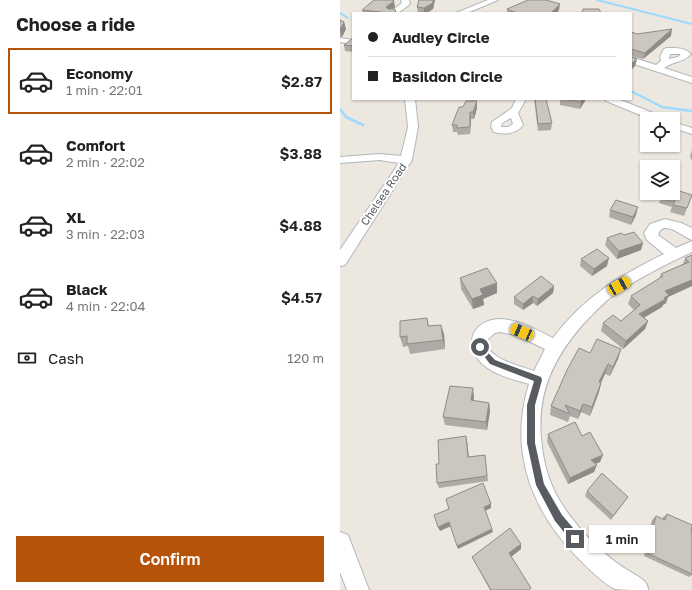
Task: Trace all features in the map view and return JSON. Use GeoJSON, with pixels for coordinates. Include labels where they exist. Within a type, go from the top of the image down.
{"type":"FeatureCollection","features":[{"type":"Feature","properties":{"kind":"street"},"geometry":{"type":"LineString","coordinates":[[394,12],[406,4],[405,0]]}},
{"type":"Feature","properties":{"kind":"street"},"geometry":{"type":"LineString","coordinates":[[466,12],[494,0]]}},
{"type":"Feature","properties":{"kind":"street"},"geometry":{"type":"LineString","coordinates":[[632,60],[692,80]]}},
{"type":"Feature","properties":{"kind":"street"},"geometry":{"type":"LineString","coordinates":[[656,69],[666,62]]}},
{"type":"Feature","properties":{"kind":"street","name":"Chelsea Road"},"geometry":{"type":"LineString","coordinates":[[340,261],[406,160],[413,126],[410,100]]}},
{"type":"Feature","properties":{"kind":"street"},"geometry":{"type":"LineString","coordinates":[[513,112],[516,110],[521,100]]}},
{"type":"Feature","properties":{"kind":"street"},"geometry":{"type":"LineString","coordinates":[[612,100],[642,112]]}},
{"type":"Feature","properties":{"kind":"street"},"geometry":{"type":"LineString","coordinates":[[680,127],[692,131]]}},
{"type":"Feature","properties":{"kind":"street"},"geometry":{"type":"LineString","coordinates":[[340,160],[380,157],[406,160]]}},
{"type":"Feature","properties":{"kind":"street"},"geometry":{"type":"LineString","coordinates":[[674,254],[652,237],[651,233],[654,229],[666,223],[674,224],[692,235]]}},
{"type":"Feature","properties":{"kind":"street"},"geometry":{"type":"LineString","coordinates":[[637,590],[628,585],[594,558],[566,529],[551,507],[540,485],[531,443],[531,405],[538,380],[556,347],[576,322],[609,292],[674,254],[692,246]]}},
{"type":"Feature","properties":{"kind":"street"},"geometry":{"type":"LineString","coordinates":[[538,380],[492,362],[480,347],[480,335],[484,330],[492,327],[510,327],[556,347]]}},
{"type":"Feature","properties":{"kind":"street"},"geometry":{"type":"LineString","coordinates":[[340,543],[358,590]]}},
{"type":"Feature","properties":{"kind":"building"},"geometry":{"type":"Polygon","coordinates":[[[374,0],[393,0],[394,1],[386,7],[388,9],[395,9],[396,12],[380,12],[362,10],[374,0]]]}},
{"type":"Feature","properties":{"kind":"building"},"geometry":{"type":"Polygon","coordinates":[[[419,0],[433,0],[433,3],[424,8],[417,7],[419,0]]]}},
{"type":"Feature","properties":{"kind":"building"},"geometry":{"type":"Polygon","coordinates":[[[528,0],[546,0],[560,4],[552,12],[514,12],[507,9],[528,0]]]}},
{"type":"Feature","properties":{"kind":"building"},"geometry":{"type":"Polygon","coordinates":[[[583,9],[599,9],[600,12],[582,12],[583,9]]]}},
{"type":"Feature","properties":{"kind":"building"},"geometry":{"type":"Polygon","coordinates":[[[340,20],[344,22],[340,30],[340,20]]]}},
{"type":"Feature","properties":{"kind":"building"},"geometry":{"type":"Polygon","coordinates":[[[672,29],[645,53],[632,49],[632,32],[637,34],[672,29]]]}},
{"type":"Feature","properties":{"kind":"building"},"geometry":{"type":"Polygon","coordinates":[[[352,39],[352,46],[344,45],[352,39]]]}},
{"type":"Feature","properties":{"kind":"building"},"geometry":{"type":"Polygon","coordinates":[[[632,57],[637,59],[632,63],[632,57]]]}},
{"type":"Feature","properties":{"kind":"building"},"geometry":{"type":"Polygon","coordinates":[[[535,100],[546,100],[552,123],[538,124],[535,100]]]}},
{"type":"Feature","properties":{"kind":"building"},"geometry":{"type":"Polygon","coordinates":[[[570,100],[582,100],[581,102],[570,100]]]}},
{"type":"Feature","properties":{"kind":"building"},"geometry":{"type":"Polygon","coordinates":[[[466,101],[477,101],[473,112],[470,112],[470,127],[457,128],[457,125],[452,125],[459,107],[463,107],[466,101]]]}},
{"type":"Feature","properties":{"kind":"building"},"geometry":{"type":"Polygon","coordinates":[[[680,191],[692,195],[687,208],[673,205],[675,200],[680,200],[680,191]]]}},
{"type":"Feature","properties":{"kind":"building"},"geometry":{"type":"Polygon","coordinates":[[[616,200],[638,207],[633,217],[610,210],[616,200]]]}},
{"type":"Feature","properties":{"kind":"building"},"geometry":{"type":"Polygon","coordinates":[[[634,232],[643,243],[619,251],[607,238],[621,233],[624,235],[634,232]]]}},
{"type":"Feature","properties":{"kind":"building"},"geometry":{"type":"Polygon","coordinates":[[[597,249],[609,258],[594,269],[581,259],[597,249]]]}},
{"type":"Feature","properties":{"kind":"building"},"geometry":{"type":"Polygon","coordinates":[[[692,255],[692,280],[665,291],[669,295],[664,298],[666,299],[639,314],[648,321],[626,341],[603,323],[613,315],[621,321],[640,305],[631,296],[663,276],[661,274],[689,262],[685,258],[692,255]]]}},
{"type":"Feature","properties":{"kind":"building"},"geometry":{"type":"Polygon","coordinates":[[[487,268],[497,283],[480,289],[483,295],[472,299],[460,278],[487,268]]]}},
{"type":"Feature","properties":{"kind":"building"},"geometry":{"type":"Polygon","coordinates":[[[541,276],[554,286],[538,299],[533,296],[523,304],[514,297],[541,276]]]}},
{"type":"Feature","properties":{"kind":"building"},"geometry":{"type":"Polygon","coordinates":[[[427,318],[428,326],[441,325],[443,340],[407,344],[407,336],[400,337],[400,321],[427,318]]]}},
{"type":"Feature","properties":{"kind":"building"},"geometry":{"type":"Polygon","coordinates":[[[597,339],[621,349],[613,367],[608,364],[599,382],[601,383],[592,407],[583,404],[580,411],[565,405],[570,414],[551,406],[567,370],[579,348],[590,353],[597,339]]]}},
{"type":"Feature","properties":{"kind":"building"},"geometry":{"type":"Polygon","coordinates":[[[450,386],[473,388],[471,400],[489,403],[486,422],[443,417],[450,386]]]}},
{"type":"Feature","properties":{"kind":"building"},"geometry":{"type":"Polygon","coordinates":[[[575,422],[582,436],[590,432],[603,455],[591,460],[597,465],[570,478],[548,434],[575,422]]]}},
{"type":"Feature","properties":{"kind":"building"},"geometry":{"type":"Polygon","coordinates":[[[466,436],[468,457],[485,455],[487,476],[437,483],[436,464],[439,464],[438,440],[466,436]]]}},
{"type":"Feature","properties":{"kind":"building"},"geometry":{"type":"Polygon","coordinates":[[[602,473],[628,497],[613,516],[587,491],[602,473]]]}},
{"type":"Feature","properties":{"kind":"building"},"geometry":{"type":"Polygon","coordinates":[[[483,483],[491,504],[484,507],[492,529],[457,546],[449,522],[438,527],[434,515],[449,509],[446,499],[483,483]]]}},
{"type":"Feature","properties":{"kind":"building"},"geometry":{"type":"Polygon","coordinates":[[[667,514],[692,525],[692,574],[647,553],[656,516],[665,520],[667,514]]]}},
{"type":"Feature","properties":{"kind":"building"},"geometry":{"type":"Polygon","coordinates":[[[510,528],[521,544],[509,553],[531,588],[529,590],[491,590],[472,557],[510,528]]]}},
{"type":"Feature","properties":{"kind":"waterway"},"geometry":{"type":"LineString","coordinates":[[597,0],[692,24]]}},
{"type":"Feature","properties":{"kind":"waterway"},"geometry":{"type":"LineString","coordinates":[[340,13],[348,18]]}},
{"type":"Feature","properties":{"kind":"waterway"},"geometry":{"type":"LineString","coordinates":[[632,92],[662,107],[692,111]]}},
{"type":"Feature","properties":{"kind":"waterway"},"geometry":{"type":"LineString","coordinates":[[340,109],[346,117],[363,125]]}},
{"type":"Feature","properties":{"kind":"route"},"geometry":{"type":"LineString","coordinates":[[480,347],[492,362],[538,380],[531,405],[531,443],[540,485],[551,507],[575,539]]}}]}
